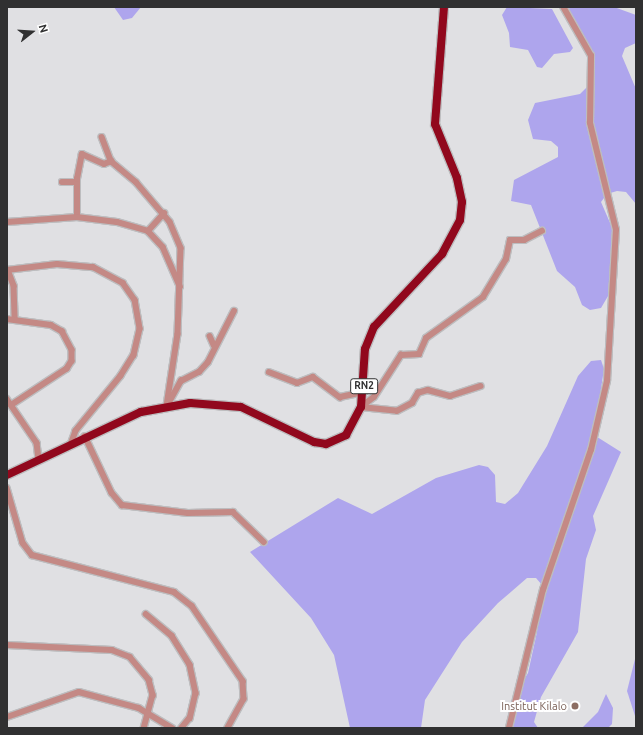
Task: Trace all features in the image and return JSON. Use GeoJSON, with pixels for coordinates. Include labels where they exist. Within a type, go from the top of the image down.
{"type":"FeatureCollection","features":[{"type":"Feature","properties":{"kind":"highway","name":"RN2"},"geometry":{"type":"LineString","coordinates":[[7,475],[72,442],[141,412],[167,406],[190,403],[241,407],[314,442],[326,444],[346,435],[361,407],[364,392],[365,349],[374,327],[442,254],[460,220],[462,202],[457,178],[435,124],[444,7]]}},
{"type":"Feature","properties":{"kind":"street"},"geometry":{"type":"LineString","coordinates":[[509,728],[543,590],[591,450],[607,381],[616,230],[590,123],[591,56],[563,7]]}},
{"type":"Feature","properties":{"kind":"street"},"geometry":{"type":"LineString","coordinates":[[102,138],[111,161],[164,213],[181,248],[181,290],[167,406]]}},
{"type":"Feature","properties":{"kind":"street"},"geometry":{"type":"LineString","coordinates":[[77,217],[77,182],[82,154],[104,164],[111,161]]}},
{"type":"Feature","properties":{"kind":"street"},"geometry":{"type":"LineString","coordinates":[[62,182],[77,182]]}},
{"type":"Feature","properties":{"kind":"street"},"geometry":{"type":"LineString","coordinates":[[148,231],[164,213]]}},
{"type":"Feature","properties":{"kind":"street"},"geometry":{"type":"LineString","coordinates":[[7,222],[77,217],[117,222],[148,231],[163,247],[181,290]]}},
{"type":"Feature","properties":{"kind":"street"},"geometry":{"type":"LineString","coordinates":[[361,407],[374,397],[401,355],[419,354],[426,338],[483,297],[506,259],[510,240],[524,240],[542,231]]}},
{"type":"Feature","properties":{"kind":"street"},"geometry":{"type":"LineString","coordinates":[[15,320],[15,293],[8,270],[56,264],[93,267],[124,283],[135,300],[140,329],[134,355],[121,376],[76,431],[72,442]]}},
{"type":"Feature","properties":{"kind":"street"},"geometry":{"type":"LineString","coordinates":[[167,406],[181,381],[199,372],[208,362],[214,345],[234,311]]}},
{"type":"Feature","properties":{"kind":"street"},"geometry":{"type":"LineString","coordinates":[[7,319],[51,325],[62,331],[69,340],[72,361],[54,380],[12,405]]}},
{"type":"Feature","properties":{"kind":"street"},"geometry":{"type":"LineString","coordinates":[[210,336],[214,345]]}},
{"type":"Feature","properties":{"kind":"street"},"geometry":{"type":"LineString","coordinates":[[269,372],[297,382],[313,377],[340,397],[364,392]]}},
{"type":"Feature","properties":{"kind":"street"},"geometry":{"type":"LineString","coordinates":[[361,407],[397,411],[412,403],[418,393],[428,390],[450,396],[480,386]]}},
{"type":"Feature","properties":{"kind":"street"},"geometry":{"type":"LineString","coordinates":[[7,399],[37,443],[39,459]]}},
{"type":"Feature","properties":{"kind":"street"},"geometry":{"type":"LineString","coordinates":[[85,436],[95,460],[122,506],[188,513],[233,512],[264,542]]}},
{"type":"Feature","properties":{"kind":"street"},"geometry":{"type":"LineString","coordinates":[[7,488],[23,542],[32,555],[174,592],[192,606],[243,681],[244,699],[228,728]]}},
{"type":"Feature","properties":{"kind":"street"},"geometry":{"type":"LineString","coordinates":[[146,614],[172,636],[183,650],[191,671],[195,704],[182,728]]}},
{"type":"Feature","properties":{"kind":"street"},"geometry":{"type":"LineString","coordinates":[[7,645],[112,650],[130,657],[149,680],[153,695],[150,713],[144,728]]}},
{"type":"Feature","properties":{"kind":"street"},"geometry":{"type":"LineString","coordinates":[[7,717],[79,692],[150,713],[172,728]]}},
{"type":"Feature","properties":{"kind":"shaded area"},"geometry":{"type":"Polygon","coordinates":[[[114,7],[141,7],[132,18],[123,20],[114,7]]]}},
{"type":"Feature","properties":{"kind":"shaded area"},"geometry":{"type":"Polygon","coordinates":[[[507,7],[552,9],[573,48],[570,52],[554,54],[542,68],[537,67],[528,50],[510,47],[509,33],[502,15],[507,7]]]}},
{"type":"Feature","properties":{"kind":"shaded area"},"geometry":{"type":"Polygon","coordinates":[[[569,7],[614,7],[636,15],[636,43],[625,48],[622,56],[636,89],[636,204],[626,192],[617,191],[607,194],[601,202],[614,232],[611,291],[601,308],[590,310],[582,305],[575,287],[557,271],[531,205],[511,201],[514,180],[558,157],[558,147],[551,141],[533,139],[528,120],[535,103],[580,94],[587,87],[590,68],[584,40],[570,16],[569,7]]]}},
{"type":"Feature","properties":{"kind":"shaded area"},"geometry":{"type":"Polygon","coordinates":[[[601,360],[604,369],[594,435],[621,452],[593,516],[596,530],[586,559],[578,632],[541,697],[534,722],[538,728],[508,728],[518,690],[528,673],[537,632],[542,585],[536,578],[527,578],[498,603],[462,642],[425,700],[421,728],[350,728],[334,655],[311,618],[250,552],[338,498],[372,514],[436,478],[479,465],[488,467],[495,475],[496,502],[505,504],[518,493],[547,446],[578,376],[591,361],[601,360]]]}},
{"type":"Feature","properties":{"kind":"shaded area"},"geometry":{"type":"Polygon","coordinates":[[[636,655],[636,719],[627,691],[636,655]]]}},
{"type":"Feature","properties":{"kind":"shaded area"},"geometry":{"type":"Polygon","coordinates":[[[606,694],[613,708],[612,724],[608,728],[582,728],[598,712],[606,694]]]}},
{"type":"Feature","properties":{"kind":"place","name":"Institut Kilalo"},"geometry":{"type":"Point","coordinates":[575,706]}}]}
